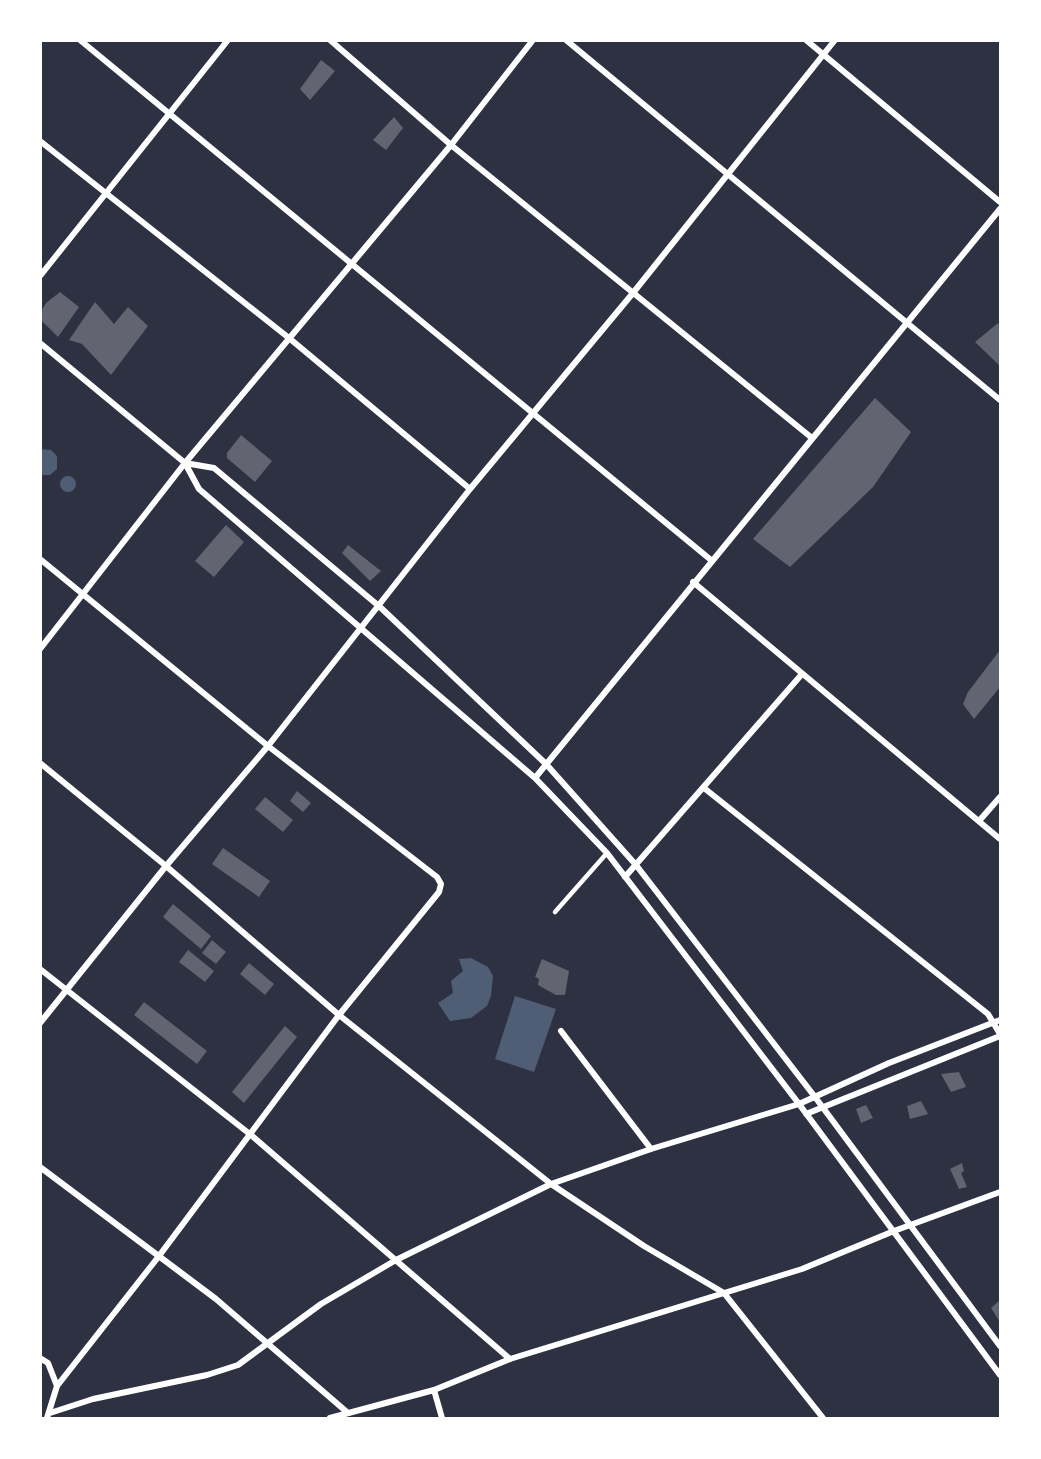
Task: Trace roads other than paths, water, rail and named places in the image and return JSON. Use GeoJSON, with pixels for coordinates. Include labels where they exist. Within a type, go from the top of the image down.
{"type":"FeatureCollection","features":[{"type":"Feature","properties":{"kind":"street"},"geometry":{"type":"LineString","coordinates":[[80,40],[711,560]]}},
{"type":"Feature","properties":{"kind":"street"},"geometry":{"type":"LineString","coordinates":[[40,276],[228,40]]}},
{"type":"Feature","properties":{"kind":"street"},"geometry":{"type":"LineString","coordinates":[[330,40],[452,145],[812,438]]}},
{"type":"Feature","properties":{"kind":"street"},"geometry":{"type":"LineString","coordinates":[[40,649],[185,463],[452,145],[533,40]]}},
{"type":"Feature","properties":{"kind":"street"},"geometry":{"type":"LineString","coordinates":[[566,40],[999,397]]}},
{"type":"Feature","properties":{"kind":"street"},"geometry":{"type":"LineString","coordinates":[[806,40],[1000,202]]}},
{"type":"Feature","properties":{"kind":"street"},"geometry":{"type":"LineString","coordinates":[[40,1023],[166,866],[268,746],[359,629],[380,607],[470,489],[633,293],[835,40]]}},
{"type":"Feature","properties":{"kind":"street"},"geometry":{"type":"LineString","coordinates":[[40,141],[289,338],[470,489]]}},
{"type":"Feature","properties":{"kind":"street"},"geometry":{"type":"LineString","coordinates":[[535,778],[1000,209]]}},
{"type":"Feature","properties":{"kind":"street"},"geometry":{"type":"LineString","coordinates":[[40,343],[185,463],[199,489],[359,629],[535,778],[607,853],[799,1104],[1000,1375]]}},
{"type":"Feature","properties":{"kind":"street"},"geometry":{"type":"LineString","coordinates":[[185,463],[214,468],[380,607],[546,764],[636,865],[815,1097],[1000,1346]]}},
{"type":"Feature","properties":{"kind":"street"},"geometry":{"type":"LineString","coordinates":[[40,559],[268,746],[437,877],[441,884],[439,892],[339,1015],[159,1256],[57,1386],[48,1416]]}},
{"type":"Feature","properties":{"kind":"street"},"geometry":{"type":"LineString","coordinates":[[693,582],[1000,839]]}},
{"type":"Feature","properties":{"kind":"street"},"geometry":{"type":"LineString","coordinates":[[625,877],[802,674]]}},
{"type":"Feature","properties":{"kind":"street"},"geometry":{"type":"LineString","coordinates":[[40,763],[166,866],[339,1015],[551,1184],[644,1246],[724,1293],[823,1419]]}},
{"type":"Feature","properties":{"kind":"street"},"geometry":{"type":"LineString","coordinates":[[704,788],[997,1021],[1000,1035],[806,1114]]}},
{"type":"Feature","properties":{"kind":"street"},"geometry":{"type":"LineString","coordinates":[[979,821],[1000,797]]}},
{"type":"Feature","properties":{"kind":"street"},"geometry":{"type":"LineString","coordinates":[[40,969],[250,1135],[510,1359]]}},
{"type":"Feature","properties":{"kind":"street"},"geometry":{"type":"LineString","coordinates":[[48,1416],[93,1399],[217,1372],[238,1365],[321,1304],[396,1260],[551,1184],[651,1149],[799,1104],[889,1063],[997,1021]]}},
{"type":"Feature","properties":{"kind":"street"},"geometry":{"type":"LineString","coordinates":[[561,1030],[651,1149]]}},
{"type":"Feature","properties":{"kind":"street"},"geometry":{"type":"LineString","coordinates":[[40,1167],[159,1256],[267,1343],[348,1413]]}},
{"type":"Feature","properties":{"kind":"street"},"geometry":{"type":"LineString","coordinates":[[330,1419],[434,1390],[510,1359],[802,1269],[894,1231],[1000,1192]]}},
{"type":"Feature","properties":{"kind":"street"},"geometry":{"type":"LineString","coordinates":[[40,1358],[48,1363],[57,1386]]}},
{"type":"Feature","properties":{"kind":"street"},"geometry":{"type":"LineString","coordinates":[[434,1390],[442,1419]]}},
{"type":"Feature","properties":{"kind":"lane"},"geometry":{"type":"LineString","coordinates":[[555,912],[607,853]]}},
{"type":"Feature","properties":{"kind":"water"},"geometry":{"type":"Polygon","coordinates":[[[41,449],[51,450],[57,456],[57,469],[50,475],[41,475],[41,449]]]}},
{"type":"Feature","properties":{"kind":"water"},"geometry":{"type":"Polygon","coordinates":[[[65,476],[71,476],[76,484],[74,490],[65,492],[60,487],[60,481],[65,476]]]}},
{"type":"Feature","properties":{"kind":"water"},"geometry":{"type":"Polygon","coordinates":[[[471,958],[488,967],[493,976],[491,996],[487,1006],[471,1018],[450,1021],[438,1003],[453,993],[451,981],[463,971],[459,959],[471,958]]]}},
{"type":"Feature","properties":{"kind":"water"},"geometry":{"type":"Polygon","coordinates":[[[515,996],[556,1009],[534,1072],[495,1059],[515,996]]]}}]}
